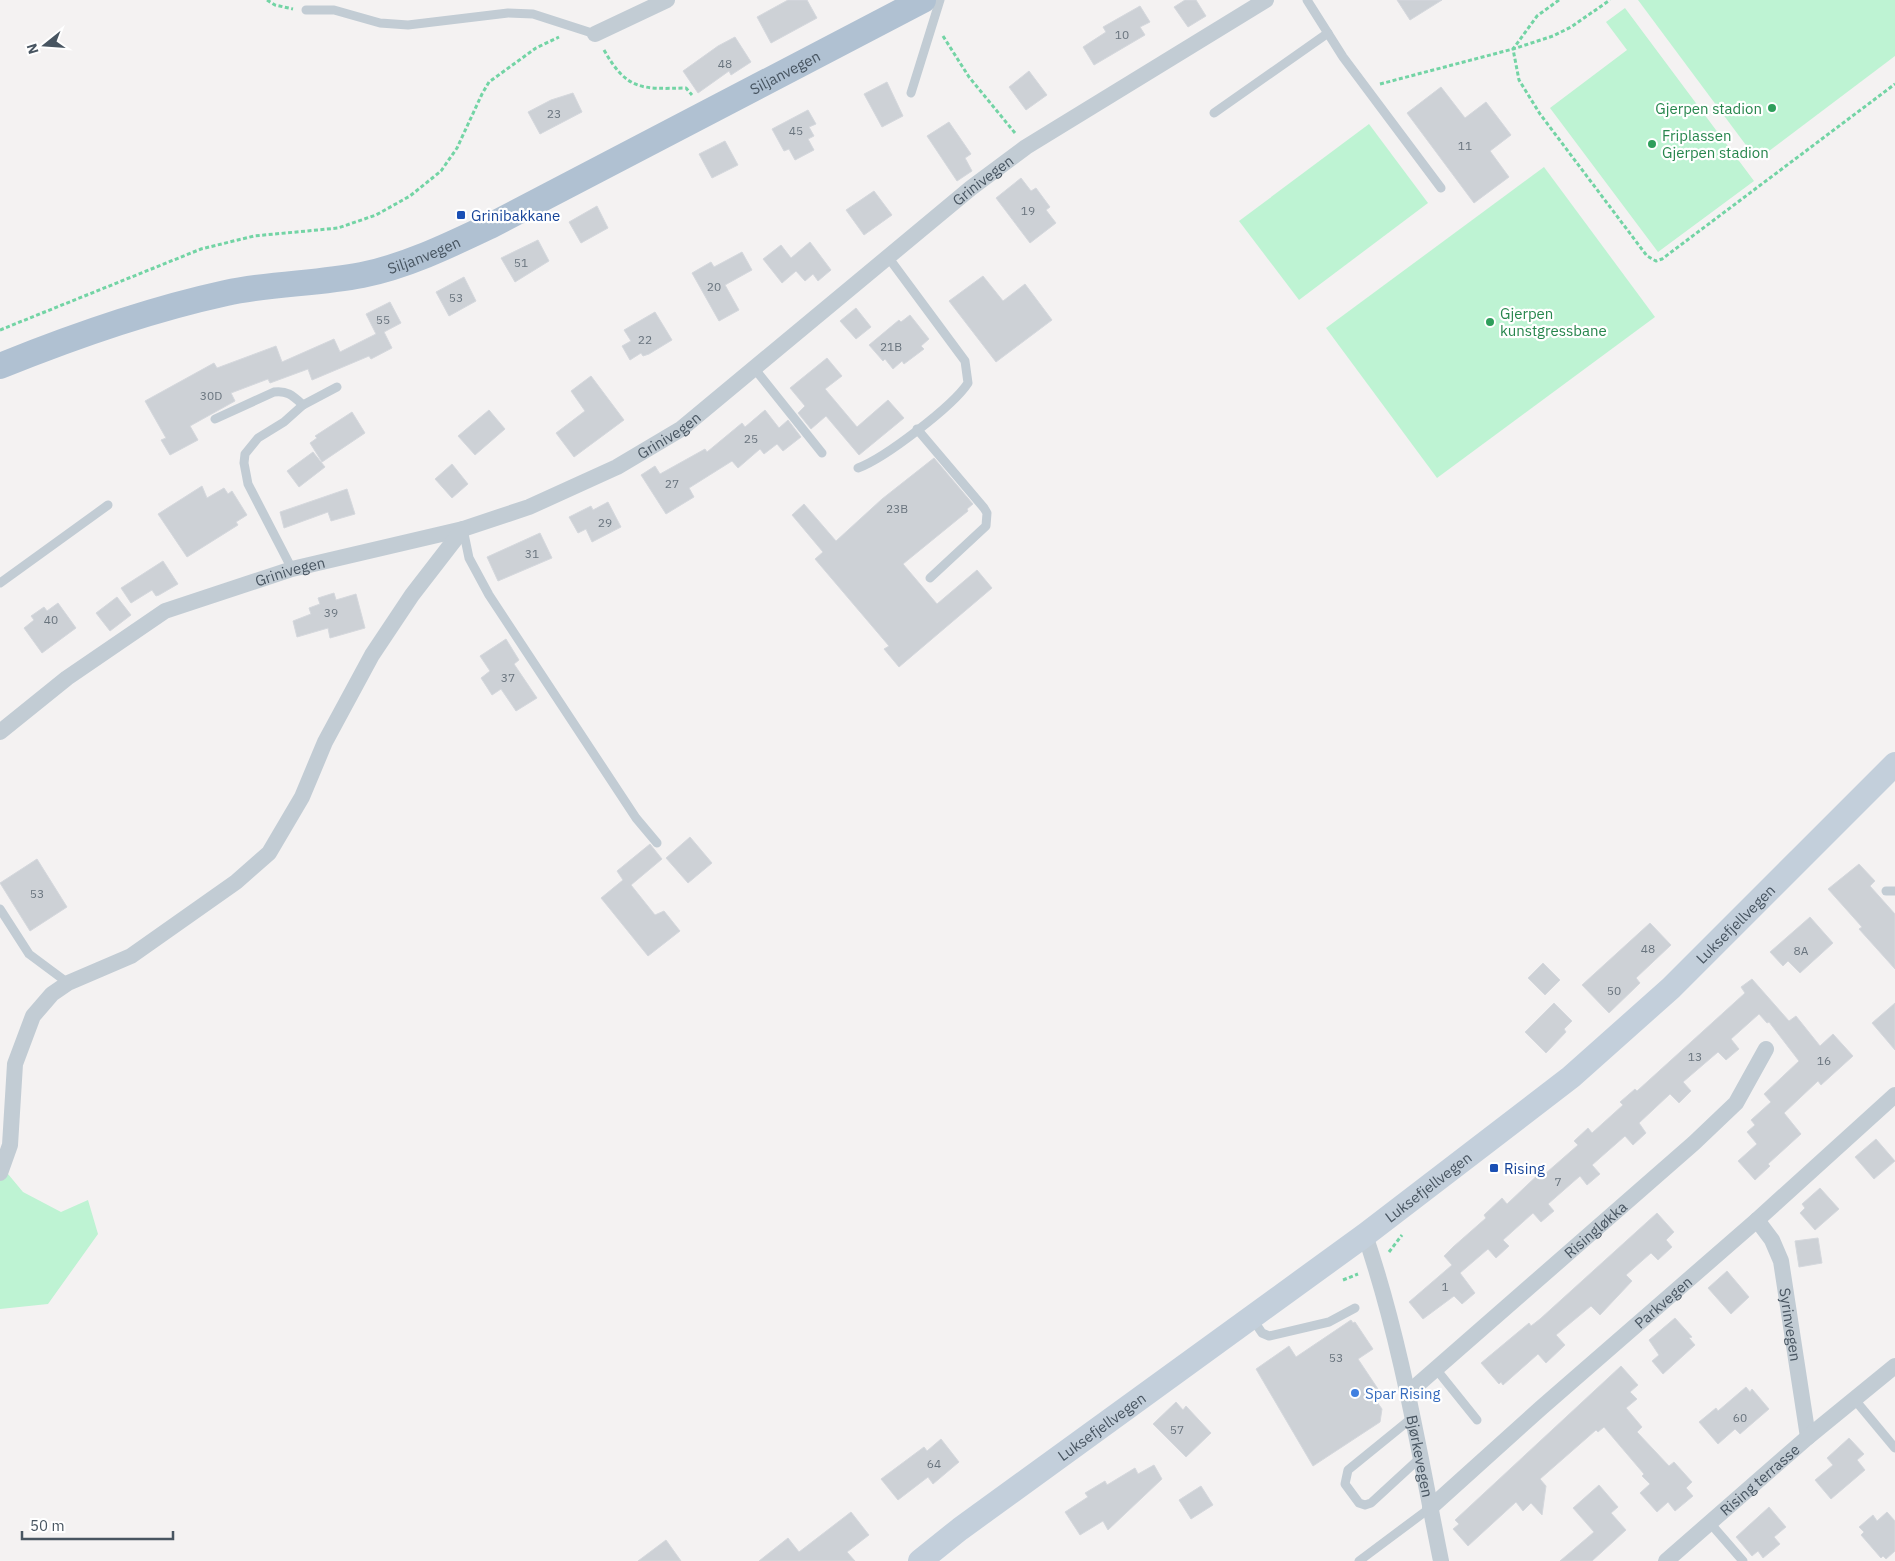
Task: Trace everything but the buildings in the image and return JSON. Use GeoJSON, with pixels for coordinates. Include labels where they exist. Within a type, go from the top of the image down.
{"type":"FeatureCollection","features":[{"type":"Feature","properties":{"kind":"main road","name":"Siljanvegen"},"geometry":{"type":"LineString","coordinates":[[0,366],[92,330],[172,305],[229,292],[362,275],[397,266],[492,226],[707,113],[928,11]]}},
{"type":"Feature","properties":{"kind":"main road","name":"Luksefjellvegen"},"geometry":{"type":"LineString","coordinates":[[920,1561],[960,1529],[1366,1235],[1564,1082],[1616,1038],[1737,924],[1895,764]]}},
{"type":"Feature","properties":{"kind":"street"},"geometry":{"type":"LineString","coordinates":[[595,34],[667,0]]}},
{"type":"Feature","properties":{"kind":"street","name":"Grinivegen"},"geometry":{"type":"LineString","coordinates":[[0,732],[67,678],[165,610],[292,569],[463,529],[529,507],[617,467],[681,429],[971,188],[1026,148],[1266,0]]}},
{"type":"Feature","properties":{"kind":"street"},"geometry":{"type":"LineString","coordinates":[[0,1173],[10,1145],[15,1064],[21,1042],[33,1016],[52,994],[68,983],[131,956],[236,882],[269,853],[302,797],[325,742],[372,655],[412,595],[463,529]]}},
{"type":"Feature","properties":{"kind":"street","name":"Risingløkka"},"geometry":{"type":"LineString","coordinates":[[1407,1394],[1694,1143],[1736,1103],[1766,1049]]}},
{"type":"Feature","properties":{"kind":"street","name":"Parkvegen"},"geometry":{"type":"LineString","coordinates":[[1430,1508],[1541,1408],[1757,1220],[1895,1095]]}},
{"type":"Feature","properties":{"kind":"street","name":"Syrinvegen"},"geometry":{"type":"LineString","coordinates":[[1757,1220],[1772,1240],[1782,1260],[1808,1437]]}},
{"type":"Feature","properties":{"kind":"street","name":"Bjørkevegen"},"geometry":{"type":"LineString","coordinates":[[1366,1235],[1376,1266],[1407,1394],[1441,1561]]}},
{"type":"Feature","properties":{"kind":"street","name":"Rising terrasse"},"geometry":{"type":"LineString","coordinates":[[1666,1561],[1808,1437],[1895,1366]]}},
{"type":"Feature","properties":{"kind":"lane"},"geometry":{"type":"LineString","coordinates":[[911,93],[928,11],[940,0]]}},
{"type":"Feature","properties":{"kind":"lane"},"geometry":{"type":"LineString","coordinates":[[1307,0],[1365,88],[1440,188]]}},
{"type":"Feature","properties":{"kind":"lane"},"geometry":{"type":"LineString","coordinates":[[306,10],[334,10],[380,23],[408,25],[508,13],[533,14],[595,34]]}},
{"type":"Feature","properties":{"kind":"lane"},"geometry":{"type":"LineString","coordinates":[[1214,113],[1328,33]]}},
{"type":"Feature","properties":{"kind":"lane"},"geometry":{"type":"LineString","coordinates":[[858,468],[875,462],[960,396],[968,383],[965,361],[946,332],[888,257]]}},
{"type":"Feature","properties":{"kind":"lane"},"geometry":{"type":"LineString","coordinates":[[754,368],[822,453]]}},
{"type":"Feature","properties":{"kind":"lane"},"geometry":{"type":"LineString","coordinates":[[292,569],[248,484],[244,463],[245,454],[258,438],[284,422],[303,405],[338,387]]}},
{"type":"Feature","properties":{"kind":"lane"},"geometry":{"type":"LineString","coordinates":[[216,419],[274,392],[283,391],[292,395],[303,405]]}},
{"type":"Feature","properties":{"kind":"lane"},"geometry":{"type":"LineString","coordinates":[[917,429],[984,508],[988,520],[986,526],[930,578]]}},
{"type":"Feature","properties":{"kind":"lane"},"geometry":{"type":"LineString","coordinates":[[0,583],[108,505]]}},
{"type":"Feature","properties":{"kind":"lane"},"geometry":{"type":"LineString","coordinates":[[463,529],[469,558],[489,595],[636,818],[657,843]]}},
{"type":"Feature","properties":{"kind":"lane"},"geometry":{"type":"LineString","coordinates":[[0,909],[29,954],[68,983]]}},
{"type":"Feature","properties":{"kind":"lane"},"geometry":{"type":"LineString","coordinates":[[1252,1318],[1262,1333],[1269,1336],[1329,1322],[1355,1308]]}},
{"type":"Feature","properties":{"kind":"lane"},"geometry":{"type":"LineString","coordinates":[[1436,1369],[1478,1420]]}},
{"type":"Feature","properties":{"kind":"lane"},"geometry":{"type":"LineString","coordinates":[[1855,1400],[1895,1448]]}},
{"type":"Feature","properties":{"kind":"lane"},"geometry":{"type":"LineString","coordinates":[[1412,1418],[1348,1470],[1345,1484],[1358,1503],[1365,1505],[1371,1502],[1420,1458]]}},
{"type":"Feature","properties":{"kind":"lane"},"geometry":{"type":"LineString","coordinates":[[1358,1561],[1430,1508]]}},
{"type":"Feature","properties":{"kind":"lane"},"geometry":{"type":"LineString","coordinates":[[1710,1523],[1743,1561]]}},
{"type":"Feature","properties":{"kind":"path"},"geometry":{"type":"LineString","coordinates":[[267,0],[280,6],[306,10]]}},
{"type":"Feature","properties":{"kind":"path"},"geometry":{"type":"LineString","coordinates":[[1559,0],[1537,16],[1514,49],[1519,80],[1540,114],[1647,256],[1656,260],[1662,259],[1895,84]]}},
{"type":"Feature","properties":{"kind":"path"},"geometry":{"type":"LineString","coordinates":[[1365,88],[1514,49],[1553,36],[1571,27],[1610,0]]}},
{"type":"Feature","properties":{"kind":"path"},"geometry":{"type":"LineString","coordinates":[[928,11],[969,77],[1026,148]]}},
{"type":"Feature","properties":{"kind":"path"},"geometry":{"type":"LineString","coordinates":[[0,330],[201,249],[254,236],[338,228],[376,215],[410,196],[441,171],[457,148],[482,94],[494,77],[536,48],[578,28]]}},
{"type":"Feature","properties":{"kind":"path"},"geometry":{"type":"LineString","coordinates":[[595,34],[615,69],[631,84],[654,89],[686,88],[707,113]]}},
{"type":"Feature","properties":{"kind":"green space","name":"Gjerpen stadion"},"geometry":{"type":"Polygon","coordinates":[[[1638,0],[1895,0],[1895,56],[1757,160],[1638,0]]]}},
{"type":"Feature","properties":{"kind":"green space","name":"Friplassen Gjerpen stadion"},"geometry":{"type":"Polygon","coordinates":[[[1625,8],[1754,181],[1658,252],[1550,108],[1627,50],[1606,22],[1625,8]]]}},
{"type":"Feature","properties":{"kind":"green space"},"geometry":{"type":"Polygon","coordinates":[[[1369,124],[1428,203],[1299,300],[1239,221],[1369,124]]]}},
{"type":"Feature","properties":{"kind":"green space","name":"Gjerpen kunstgressbane"},"geometry":{"type":"Polygon","coordinates":[[[1544,167],[1655,317],[1437,478],[1326,328],[1544,167]]]}},
{"type":"Feature","properties":{"kind":"green space"},"geometry":{"type":"Polygon","coordinates":[[[3,1168],[23,1192],[61,1212],[88,1200],[98,1234],[48,1304],[0,1309],[0,1172],[3,1168]]]}},
{"type":"Feature","properties":{"kind":"place","name":"Gjerpen stadion"},"geometry":{"type":"Point","coordinates":[1772,108]}},
{"type":"Feature","properties":{"kind":"place","name":"Friplassen Gjerpen stadion"},"geometry":{"type":"Point","coordinates":[1652,144]}},
{"type":"Feature","properties":{"kind":"place","name":"Grinibakkane"},"geometry":{"type":"Point","coordinates":[461,215]}},
{"type":"Feature","properties":{"kind":"place","name":"Gjerpen kunstgressbane"},"geometry":{"type":"Point","coordinates":[1490,322]}},
{"type":"Feature","properties":{"kind":"place","name":"Rising"},"geometry":{"type":"Point","coordinates":[1494,1168]}},
{"type":"Feature","properties":{"kind":"place","name":"Spar Rising"},"geometry":{"type":"Point","coordinates":[1355,1393]}}]}
